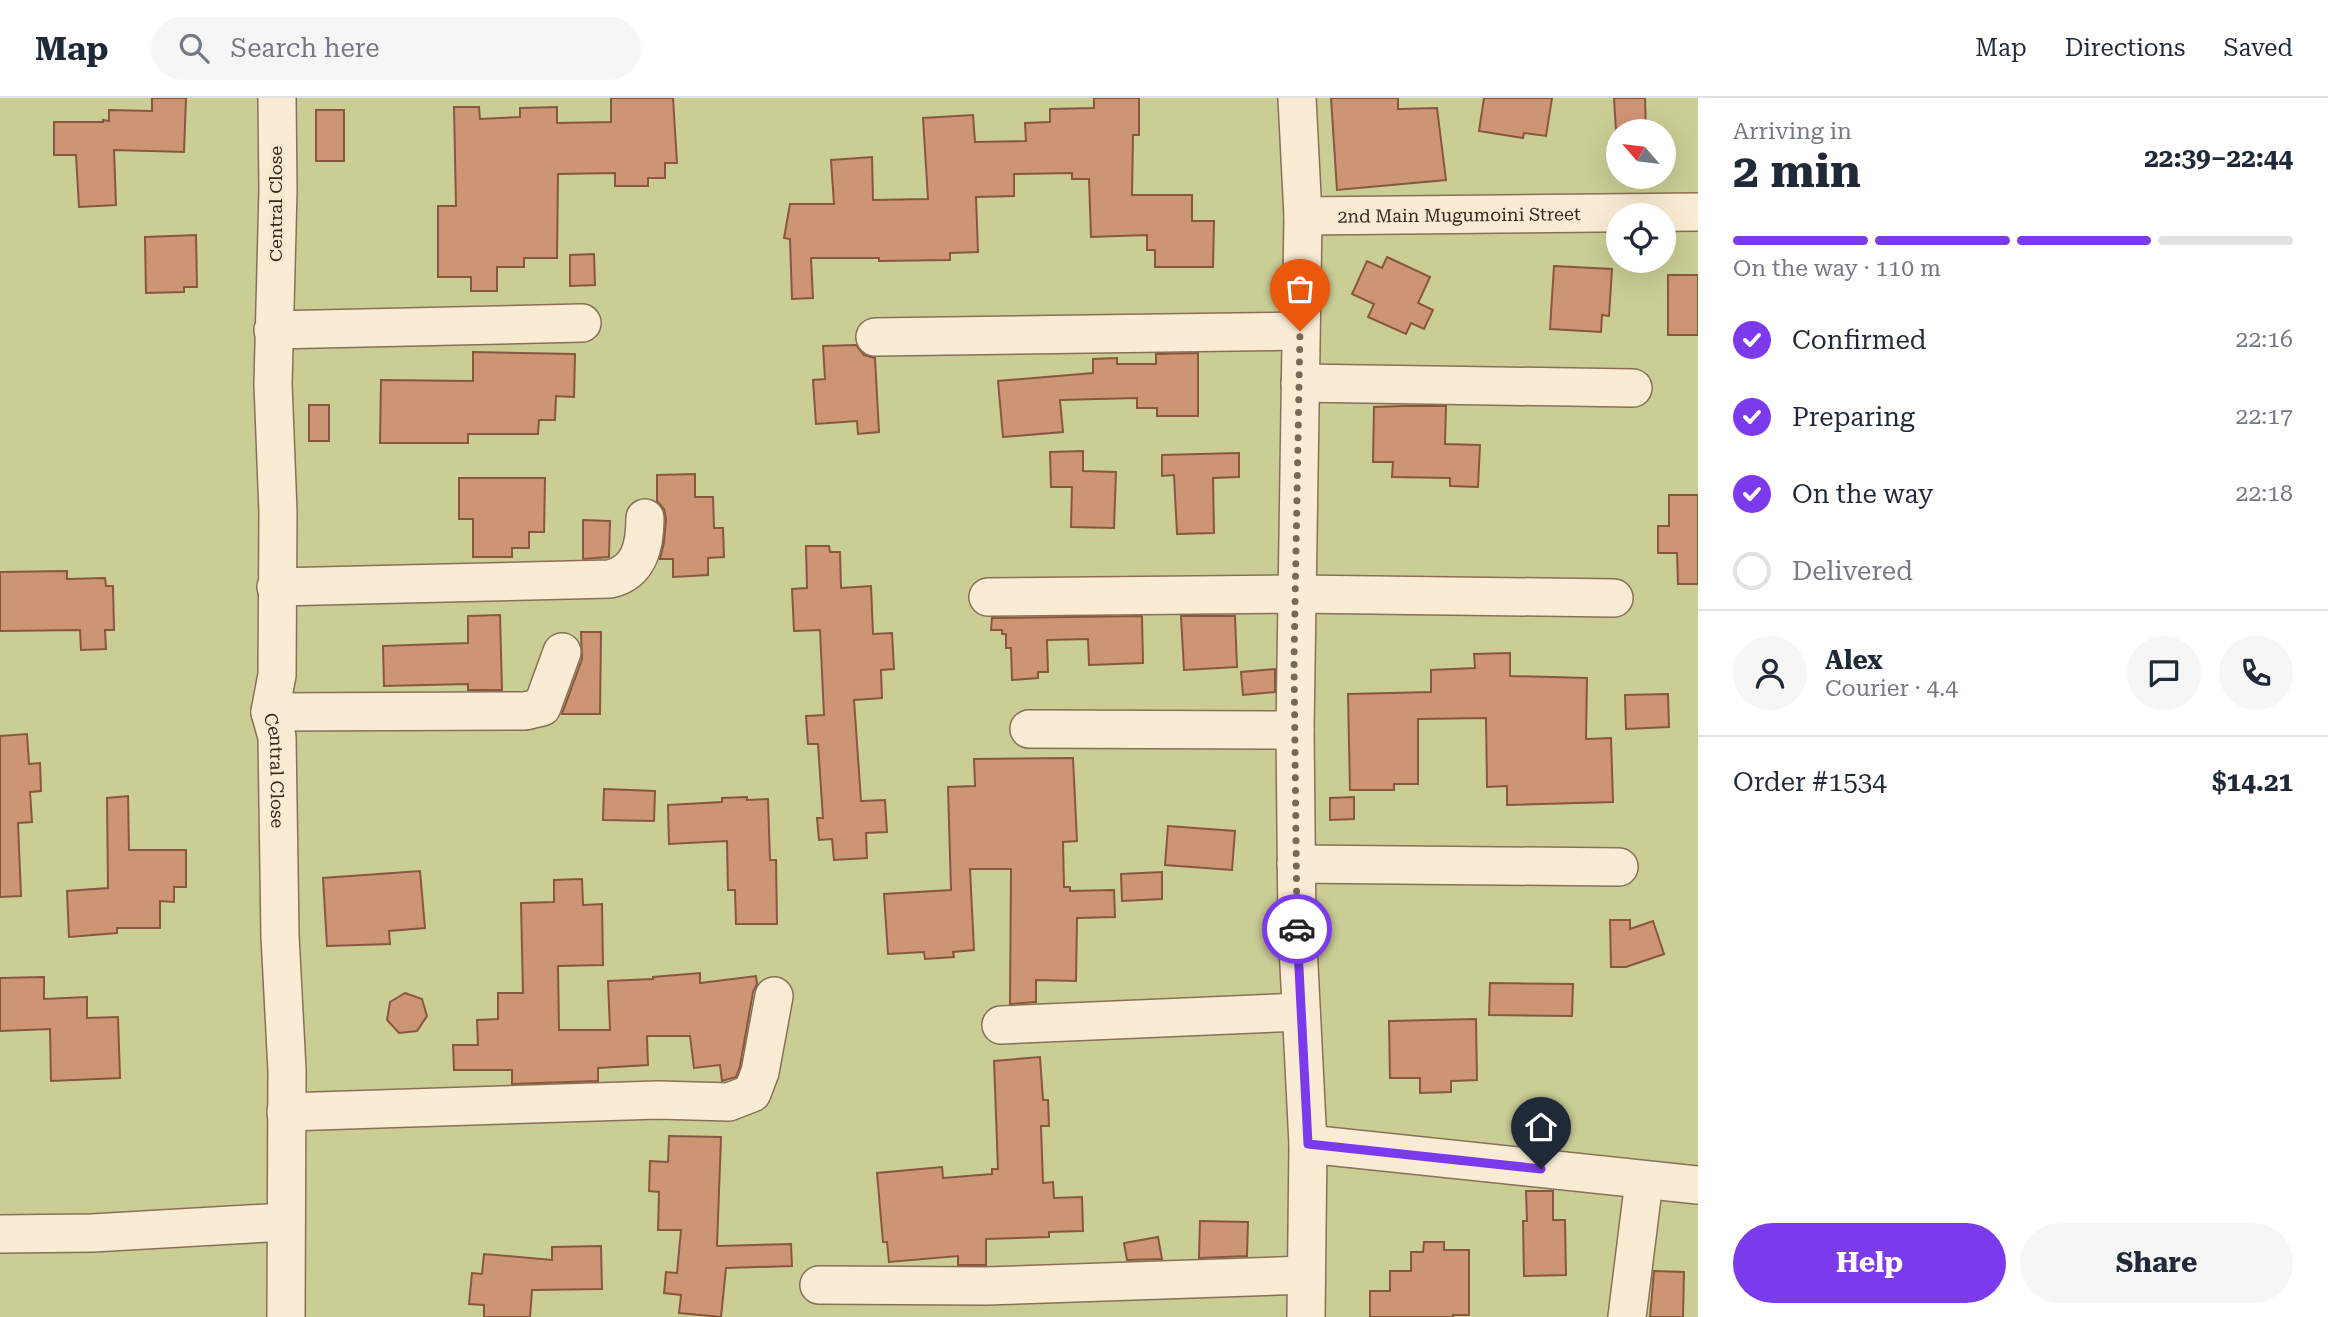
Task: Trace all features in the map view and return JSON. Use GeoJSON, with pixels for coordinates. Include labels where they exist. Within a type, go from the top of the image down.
{"type":"FeatureCollection","features":[{"type":"Feature","properties":{"kind":"street","name":"Central Close"},"geometry":{"type":"LineString","coordinates":[[276,98],[278,190],[274,330],[278,512],[277,675],[270,712],[277,737],[286,1112],[286,1317]]}},
{"type":"Feature","properties":{"kind":"street"},"geometry":{"type":"LineString","coordinates":[[1297,98],[1303,216],[1295,730],[1296,864],[1308,1144],[1306,1317]]}},
{"type":"Feature","properties":{"kind":"street","name":"2nd Main Mugumoini Street"},"geometry":{"type":"LineString","coordinates":[[1303,216],[1698,212]]}},
{"type":"Feature","properties":{"kind":"street"},"geometry":{"type":"LineString","coordinates":[[274,330],[582,323]]}},
{"type":"Feature","properties":{"kind":"street"},"geometry":{"type":"LineString","coordinates":[[875,337],[1300,331]]}},
{"type":"Feature","properties":{"kind":"street"},"geometry":{"type":"LineString","coordinates":[[1300,383],[1633,388]]}},
{"type":"Feature","properties":{"kind":"street"},"geometry":{"type":"LineString","coordinates":[[276,587],[610,579],[624,576],[641,555],[645,539],[645,518]]}},
{"type":"Feature","properties":{"kind":"street"},"geometry":{"type":"LineString","coordinates":[[988,597],[1296,594],[1614,598]]}},
{"type":"Feature","properties":{"kind":"street"},"geometry":{"type":"LineString","coordinates":[[270,712],[526,711],[542,707],[562,652]]}},
{"type":"Feature","properties":{"kind":"street"},"geometry":{"type":"LineString","coordinates":[[1029,729],[1295,730]]}},
{"type":"Feature","properties":{"kind":"street"},"geometry":{"type":"LineString","coordinates":[[1296,864],[1619,867]]}},
{"type":"Feature","properties":{"kind":"street"},"geometry":{"type":"LineString","coordinates":[[286,1112],[658,1100],[729,1102],[752,1093],[760,1072],[774,996]]}},
{"type":"Feature","properties":{"kind":"street"},"geometry":{"type":"LineString","coordinates":[[1001,1025],[1301,1012]]}},
{"type":"Feature","properties":{"kind":"street"},"geometry":{"type":"LineString","coordinates":[[1308,1144],[1698,1185]]}},
{"type":"Feature","properties":{"kind":"street"},"geometry":{"type":"LineString","coordinates":[[1627,1317],[1644,1181]]}},
{"type":"Feature","properties":{"kind":"street"},"geometry":{"type":"LineString","coordinates":[[0,1234],[92,1233],[285,1222]]}},
{"type":"Feature","properties":{"kind":"street"},"geometry":{"type":"LineString","coordinates":[[819,1285],[986,1286],[1306,1275]]}},
{"type":"Feature","properties":{"kind":"green space"},"geometry":{"type":"Polygon","coordinates":[[[0,98],[1698,98],[1698,1317],[0,1317],[0,98]]]}},
{"type":"Feature","properties":{"kind":"building"},"geometry":{"type":"Polygon","coordinates":[[[152,98],[186,98],[184,152],[114,150],[116,205],[79,207],[76,155],[54,155],[54,122],[109,121],[109,110],[152,111],[152,98]]]}},
{"type":"Feature","properties":{"kind":"building"},"geometry":{"type":"Polygon","coordinates":[[[611,98],[673,98],[677,163],[665,163],[665,178],[648,178],[648,186],[615,186],[615,173],[558,174],[557,258],[524,258],[524,267],[497,267],[497,291],[471,291],[471,277],[438,277],[438,206],[456,206],[454,107],[479,107],[480,119],[520,117],[520,108],[557,107],[557,123],[611,122],[611,98]]]}},
{"type":"Feature","properties":{"kind":"building"},"geometry":{"type":"Polygon","coordinates":[[[1094,98],[1139,98],[1139,135],[1133,135],[1132,195],[1192,195],[1192,221],[1214,221],[1213,267],[1155,267],[1155,250],[1147,250],[1147,235],[1091,237],[1089,179],[1072,179],[1072,173],[1014,174],[1014,196],[976,197],[978,252],[950,253],[950,260],[811,258],[813,298],[792,299],[790,239],[784,238],[790,204],[834,204],[831,160],[872,157],[873,200],[928,199],[923,118],[973,115],[975,142],[1026,141],[1025,123],[1050,122],[1050,109],[1094,108],[1094,98]]]}},
{"type":"Feature","properties":{"kind":"building"},"geometry":{"type":"Polygon","coordinates":[[[1331,98],[1398,98],[1398,109],[1437,108],[1446,180],[1337,190],[1331,98]]]}},
{"type":"Feature","properties":{"kind":"building"},"geometry":{"type":"Polygon","coordinates":[[[1484,98],[1552,98],[1546,136],[1524,133],[1523,138],[1479,131],[1484,98]]]}},
{"type":"Feature","properties":{"kind":"building"},"geometry":{"type":"Polygon","coordinates":[[[1614,98],[1645,98],[1646,119],[1615,119],[1614,98]]]}},
{"type":"Feature","properties":{"kind":"building"},"geometry":{"type":"Polygon","coordinates":[[[316,110],[344,110],[344,161],[316,161],[316,110]]]}},
{"type":"Feature","properties":{"kind":"building"},"geometry":{"type":"Polygon","coordinates":[[[196,235],[197,287],[184,287],[184,292],[146,293],[145,237],[196,235]]]}},
{"type":"Feature","properties":{"kind":"building"},"geometry":{"type":"Polygon","coordinates":[[[594,254],[595,285],[570,286],[570,255],[594,254]]]}},
{"type":"Feature","properties":{"kind":"building"},"geometry":{"type":"Polygon","coordinates":[[[1387,257],[1430,277],[1418,303],[1433,310],[1424,329],[1411,323],[1406,334],[1368,317],[1374,304],[1352,294],[1367,261],[1382,268],[1387,257]]]}},
{"type":"Feature","properties":{"kind":"building"},"geometry":{"type":"Polygon","coordinates":[[[1554,266],[1606,269],[1606,273],[1612,273],[1609,316],[1602,315],[1601,332],[1550,329],[1554,266]]]}},
{"type":"Feature","properties":{"kind":"building"},"geometry":{"type":"Polygon","coordinates":[[[1668,275],[1698,275],[1698,335],[1668,335],[1668,275]]]}},
{"type":"Feature","properties":{"kind":"building"},"geometry":{"type":"Polygon","coordinates":[[[856,345],[864,355],[875,358],[879,432],[858,434],[857,421],[816,424],[813,380],[825,379],[823,346],[856,345]]]}},
{"type":"Feature","properties":{"kind":"building"},"geometry":{"type":"Polygon","coordinates":[[[473,352],[575,354],[574,397],[556,396],[555,420],[539,420],[538,434],[468,434],[468,443],[380,443],[381,380],[473,381],[473,352]]]}},
{"type":"Feature","properties":{"kind":"building"},"geometry":{"type":"Polygon","coordinates":[[[1198,353],[1198,416],[1157,416],[1157,408],[1137,408],[1137,398],[1060,400],[1063,432],[1003,437],[998,381],[1093,373],[1093,359],[1117,358],[1117,364],[1156,364],[1156,354],[1198,353]]]}},
{"type":"Feature","properties":{"kind":"building"},"geometry":{"type":"Polygon","coordinates":[[[309,405],[329,405],[329,441],[309,441],[309,405]]]}},
{"type":"Feature","properties":{"kind":"building"},"geometry":{"type":"Polygon","coordinates":[[[1446,406],[1445,444],[1480,445],[1478,487],[1450,486],[1450,478],[1392,477],[1393,462],[1373,462],[1374,407],[1446,406]]]}},
{"type":"Feature","properties":{"kind":"building"},"geometry":{"type":"Polygon","coordinates":[[[1083,451],[1083,471],[1116,472],[1114,528],[1071,527],[1072,487],[1051,487],[1050,452],[1083,451]]]}},
{"type":"Feature","properties":{"kind":"building"},"geometry":{"type":"Polygon","coordinates":[[[1239,453],[1239,477],[1213,478],[1214,533],[1177,534],[1174,475],[1162,476],[1162,455],[1239,453]]]}},
{"type":"Feature","properties":{"kind":"building"},"geometry":{"type":"Polygon","coordinates":[[[695,474],[695,497],[713,497],[714,528],[723,528],[724,557],[708,558],[708,575],[673,577],[673,559],[660,559],[666,519],[664,509],[657,501],[657,475],[695,474]]]}},
{"type":"Feature","properties":{"kind":"building"},"geometry":{"type":"Polygon","coordinates":[[[459,478],[545,478],[544,532],[529,532],[529,548],[512,548],[512,557],[473,557],[473,519],[459,519],[459,478]]]}},
{"type":"Feature","properties":{"kind":"building"},"geometry":{"type":"Polygon","coordinates":[[[1669,495],[1698,495],[1698,584],[1678,584],[1677,553],[1658,553],[1658,526],[1669,526],[1669,495]]]}},
{"type":"Feature","properties":{"kind":"building"},"geometry":{"type":"Polygon","coordinates":[[[583,520],[610,521],[609,557],[583,559],[583,520]]]}},
{"type":"Feature","properties":{"kind":"building"},"geometry":{"type":"Polygon","coordinates":[[[806,546],[829,546],[830,552],[840,552],[841,588],[871,586],[873,634],[892,633],[894,669],[881,670],[882,698],[854,700],[861,801],[885,800],[887,832],[866,833],[867,858],[834,860],[832,839],[819,840],[817,818],[823,818],[818,744],[808,744],[806,716],[824,715],[820,630],[794,631],[792,589],[807,588],[806,546]]]}},
{"type":"Feature","properties":{"kind":"building"},"geometry":{"type":"Polygon","coordinates":[[[67,571],[67,579],[105,578],[106,586],[113,586],[114,630],[105,630],[106,649],[81,650],[80,630],[0,631],[0,572],[67,571]]]}},
{"type":"Feature","properties":{"kind":"building"},"geometry":{"type":"Polygon","coordinates":[[[500,615],[502,690],[468,690],[468,684],[384,686],[383,646],[468,643],[468,616],[500,615]]]}},
{"type":"Feature","properties":{"kind":"building"},"geometry":{"type":"Polygon","coordinates":[[[1142,616],[1143,663],[1089,665],[1088,639],[1047,640],[1048,672],[1038,672],[1038,678],[1012,680],[1011,648],[1006,648],[1006,634],[1002,634],[1002,630],[991,630],[992,618],[1142,616]]]}},
{"type":"Feature","properties":{"kind":"building"},"geometry":{"type":"Polygon","coordinates":[[[1181,616],[1235,616],[1237,667],[1184,670],[1181,616]]]}},
{"type":"Feature","properties":{"kind":"building"},"geometry":{"type":"Polygon","coordinates":[[[581,632],[601,632],[600,714],[562,714],[582,659],[581,632]]]}},
{"type":"Feature","properties":{"kind":"building"},"geometry":{"type":"Polygon","coordinates":[[[1510,653],[1510,676],[1587,678],[1586,739],[1611,738],[1613,802],[1507,805],[1507,786],[1487,787],[1486,718],[1418,719],[1418,784],[1394,784],[1394,790],[1350,790],[1348,694],[1431,692],[1431,670],[1475,668],[1474,654],[1510,653]]]}},
{"type":"Feature","properties":{"kind":"building"},"geometry":{"type":"Polygon","coordinates":[[[1275,669],[1275,692],[1243,695],[1241,672],[1275,669]]]}},
{"type":"Feature","properties":{"kind":"building"},"geometry":{"type":"Polygon","coordinates":[[[1668,694],[1669,727],[1626,729],[1625,695],[1668,694]]]}},
{"type":"Feature","properties":{"kind":"building"},"geometry":{"type":"Polygon","coordinates":[[[27,734],[29,764],[40,763],[41,791],[30,792],[32,822],[18,823],[21,896],[0,897],[0,736],[27,734]]]}},
{"type":"Feature","properties":{"kind":"building"},"geometry":{"type":"Polygon","coordinates":[[[1073,758],[1077,841],[1063,842],[1064,887],[1070,887],[1070,891],[1114,890],[1115,917],[1077,918],[1076,981],[1036,980],[1036,1002],[1010,1004],[1011,869],[970,869],[974,950],[953,952],[954,957],[925,959],[924,952],[888,954],[884,894],[951,890],[948,787],[975,786],[974,759],[1073,758]]]}},
{"type":"Feature","properties":{"kind":"building"},"geometry":{"type":"Polygon","coordinates":[[[604,789],[655,791],[654,821],[603,820],[604,789]]]}},
{"type":"Feature","properties":{"kind":"building"},"geometry":{"type":"Polygon","coordinates":[[[128,796],[129,850],[186,850],[186,887],[174,887],[174,902],[160,901],[160,928],[117,928],[117,933],[69,937],[67,891],[108,888],[107,798],[128,796]]]}},
{"type":"Feature","properties":{"kind":"building"},"geometry":{"type":"Polygon","coordinates":[[[747,797],[747,800],[768,799],[770,860],[776,860],[777,924],[736,924],[735,890],[728,890],[727,841],[669,844],[668,805],[722,802],[722,798],[747,797]]]}},
{"type":"Feature","properties":{"kind":"building"},"geometry":{"type":"Polygon","coordinates":[[[1354,797],[1354,819],[1330,820],[1330,798],[1354,797]]]}},
{"type":"Feature","properties":{"kind":"building"},"geometry":{"type":"Polygon","coordinates":[[[1168,826],[1235,831],[1232,870],[1165,865],[1168,826]]]}},
{"type":"Feature","properties":{"kind":"building"},"geometry":{"type":"Polygon","coordinates":[[[420,871],[425,928],[389,931],[390,944],[327,946],[323,878],[420,871]]]}},
{"type":"Feature","properties":{"kind":"building"},"geometry":{"type":"Polygon","coordinates":[[[1162,872],[1162,899],[1122,901],[1121,874],[1162,872]]]}},
{"type":"Feature","properties":{"kind":"building"},"geometry":{"type":"Polygon","coordinates":[[[582,879],[583,905],[602,904],[603,965],[558,966],[559,1030],[610,1030],[608,981],[700,973],[700,983],[756,976],[757,984],[753,992],[736,1077],[722,1081],[720,1065],[694,1068],[690,1036],[647,1036],[648,1065],[598,1068],[598,1081],[512,1084],[512,1070],[454,1070],[453,1045],[478,1045],[477,1020],[498,1019],[498,993],[523,993],[521,903],[554,902],[554,880],[582,879]]]}},
{"type":"Feature","properties":{"kind":"building"},"geometry":{"type":"Polygon","coordinates":[[[1610,920],[1630,920],[1630,929],[1653,921],[1664,954],[1626,967],[1611,967],[1610,920]]]}},
{"type":"Feature","properties":{"kind":"building"},"geometry":{"type":"Polygon","coordinates":[[[44,977],[44,999],[87,997],[87,1018],[118,1017],[120,1078],[51,1081],[50,1029],[0,1031],[0,978],[44,977]]]}},
{"type":"Feature","properties":{"kind":"building"},"geometry":{"type":"Polygon","coordinates":[[[1490,983],[1573,984],[1572,1016],[1489,1015],[1490,983]]]}},
{"type":"Feature","properties":{"kind":"building"},"geometry":{"type":"Polygon","coordinates":[[[405,993],[422,999],[427,1016],[417,1031],[399,1033],[387,1020],[390,1002],[405,993]]]}},
{"type":"Feature","properties":{"kind":"building"},"geometry":{"type":"Polygon","coordinates":[[[1476,1019],[1477,1080],[1451,1081],[1451,1092],[1420,1093],[1420,1078],[1390,1078],[1389,1021],[1476,1019]]]}},
{"type":"Feature","properties":{"kind":"building"},"geometry":{"type":"Polygon","coordinates":[[[1040,1057],[1043,1100],[1048,1100],[1049,1126],[1041,1126],[1043,1183],[1053,1182],[1054,1198],[1082,1197],[1083,1231],[1049,1232],[1049,1237],[986,1239],[986,1265],[958,1265],[958,1256],[889,1262],[887,1242],[883,1242],[877,1173],[942,1167],[943,1178],[992,1174],[992,1169],[998,1169],[994,1061],[1040,1057]]]}},
{"type":"Feature","properties":{"kind":"building"},"geometry":{"type":"Polygon","coordinates":[[[669,1136],[721,1137],[717,1246],[791,1244],[792,1266],[726,1268],[721,1317],[679,1313],[681,1295],[664,1293],[666,1272],[677,1273],[681,1230],[658,1230],[659,1192],[649,1191],[650,1161],[668,1162],[669,1136]]]}},
{"type":"Feature","properties":{"kind":"building"},"geometry":{"type":"Polygon","coordinates":[[[1526,1191],[1553,1191],[1553,1220],[1565,1220],[1566,1275],[1524,1276],[1523,1221],[1527,1221],[1526,1191]]]}},
{"type":"Feature","properties":{"kind":"building"},"geometry":{"type":"Polygon","coordinates":[[[1200,1221],[1248,1222],[1247,1256],[1199,1258],[1200,1221]]]}},
{"type":"Feature","properties":{"kind":"building"},"geometry":{"type":"Polygon","coordinates":[[[1158,1237],[1162,1259],[1127,1260],[1124,1243],[1158,1237]]]}},
{"type":"Feature","properties":{"kind":"building"},"geometry":{"type":"Polygon","coordinates":[[[1424,1242],[1444,1242],[1444,1250],[1469,1250],[1469,1315],[1370,1317],[1370,1291],[1390,1291],[1390,1271],[1411,1271],[1411,1252],[1423,1252],[1424,1242]]]}},
{"type":"Feature","properties":{"kind":"building"},"geometry":{"type":"Polygon","coordinates":[[[601,1246],[602,1289],[532,1290],[530,1317],[484,1317],[484,1305],[469,1304],[472,1273],[482,1274],[484,1254],[552,1260],[552,1247],[601,1246]]]}},
{"type":"Feature","properties":{"kind":"building"},"geometry":{"type":"Polygon","coordinates":[[[1654,1271],[1684,1272],[1683,1317],[1650,1317],[1654,1271]]]}},
{"type":"Feature","properties":{"kind":"way so far"},"geometry":{"type":"LineString","coordinates":[[1297,929],[1294,660],[1300,331]]}},
{"type":"Feature","properties":{"kind":"route"},"geometry":{"type":"LineString","coordinates":[[1297,929],[1308,1144],[1541,1169]]}}]}
